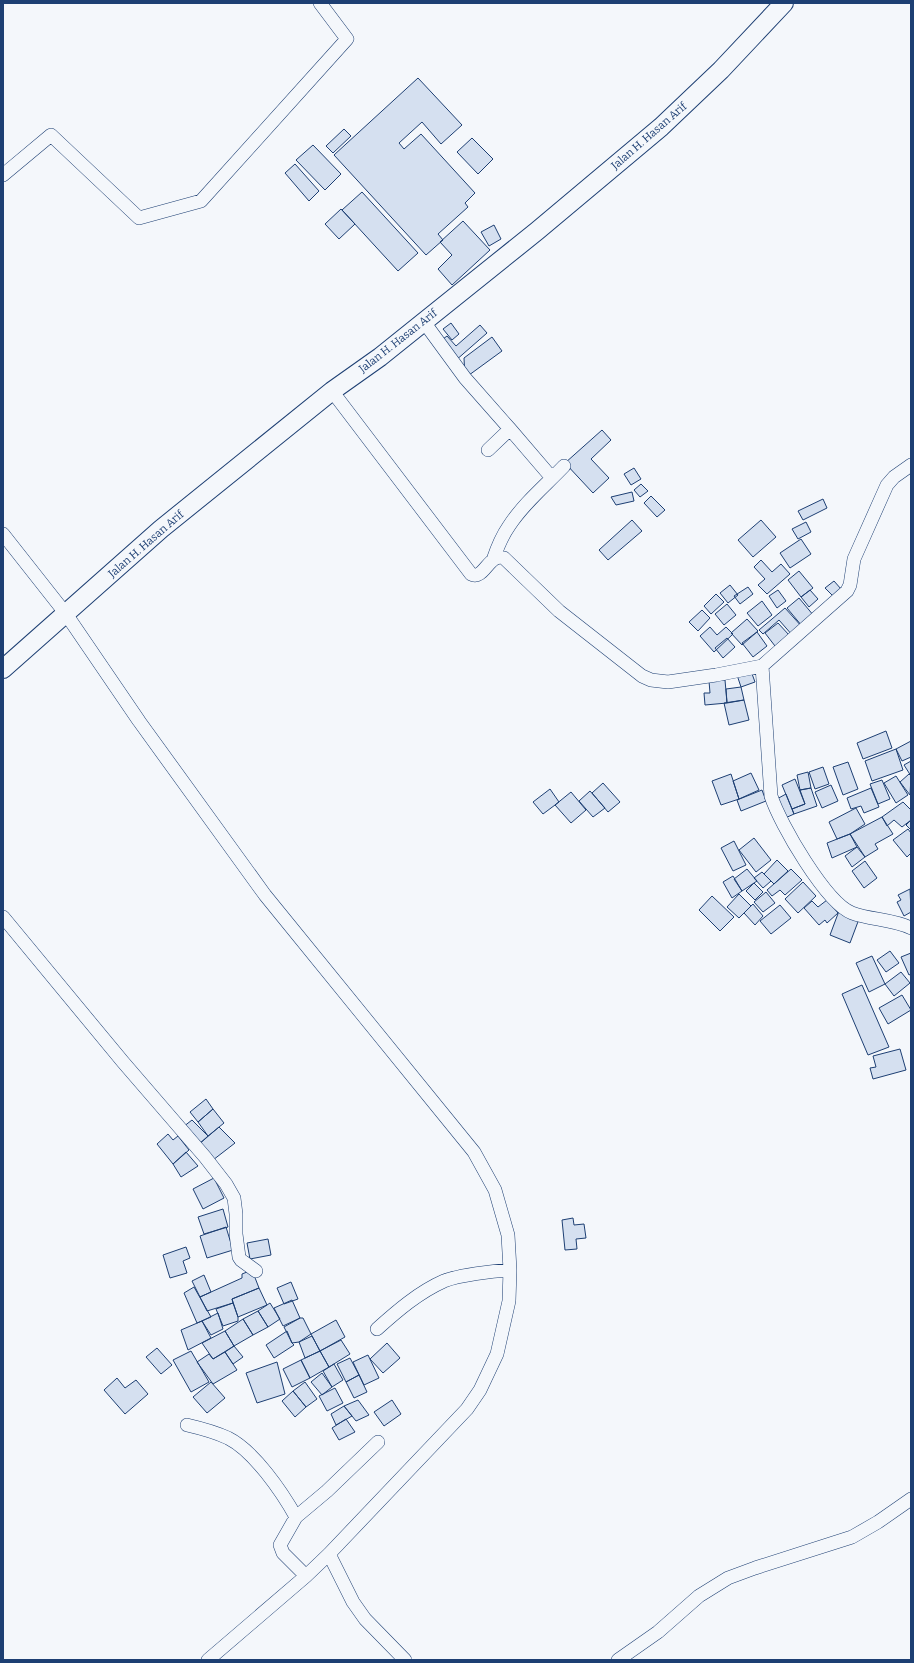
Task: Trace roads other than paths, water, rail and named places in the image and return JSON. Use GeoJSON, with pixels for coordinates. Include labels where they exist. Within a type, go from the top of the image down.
{"type":"FeatureCollection","features":[{"type":"Feature","properties":{"kind":"main road","name":"Jalan H. Hasan Arif"},"geometry":{"type":"LineString","coordinates":[[3,669],[161,530],[332,391],[380,357],[537,231],[661,127],[721,70],[784,3]]}},
{"type":"Feature","properties":{"kind":"street"},"geometry":{"type":"LineString","coordinates":[[3,175],[50,135],[139,218],[201,201],[347,39],[320,3]]}},
{"type":"Feature","properties":{"kind":"street"},"geometry":{"type":"LineString","coordinates":[[424,322],[465,378],[552,478]]}},
{"type":"Feature","properties":{"kind":"street"},"geometry":{"type":"LineString","coordinates":[[332,391],[474,576],[478,575],[492,560],[501,539],[509,526],[543,486],[564,466]]}},
{"type":"Feature","properties":{"kind":"street"},"geometry":{"type":"LineString","coordinates":[[488,450],[510,429]]}},
{"type":"Feature","properties":{"kind":"street"},"geometry":{"type":"LineString","coordinates":[[492,560],[501,557],[504,558],[558,611],[648,679],[668,682],[762,666],[847,591],[850,585],[854,558],[887,485],[894,477],[911,464]]}},
{"type":"Feature","properties":{"kind":"street"},"geometry":{"type":"LineString","coordinates":[[3,534],[266,895],[474,1152],[495,1190],[508,1235],[505,1270],[509,1301],[502,1336],[497,1354],[480,1390],[467,1409],[329,1554],[301,1571],[208,1660]]}},
{"type":"Feature","properties":{"kind":"street"},"geometry":{"type":"LineString","coordinates":[[762,666],[772,796],[777,812],[805,863],[841,907],[852,913],[895,922],[911,928]]}},
{"type":"Feature","properties":{"kind":"street"},"geometry":{"type":"LineString","coordinates":[[3,917],[226,1184],[234,1198],[239,1257],[256,1271]]}},
{"type":"Feature","properties":{"kind":"street"},"geometry":{"type":"LineString","coordinates":[[377,1329],[400,1309],[429,1288],[446,1280],[505,1270]]}},
{"type":"Feature","properties":{"kind":"street"},"geometry":{"type":"LineString","coordinates":[[187,1425],[228,1438],[240,1447],[262,1468],[296,1517]]}},
{"type":"Feature","properties":{"kind":"street"},"geometry":{"type":"LineString","coordinates":[[301,1571],[283,1553],[280,1545],[296,1517],[327,1491],[378,1442]]}},
{"type":"Feature","properties":{"kind":"street"},"geometry":{"type":"LineString","coordinates":[[618,1660],[658,1632],[704,1592],[728,1578],[852,1537],[861,1533],[911,1499]]}},
{"type":"Feature","properties":{"kind":"street"},"geometry":{"type":"LineString","coordinates":[[329,1554],[353,1602],[361,1613],[405,1660]]}}]}
